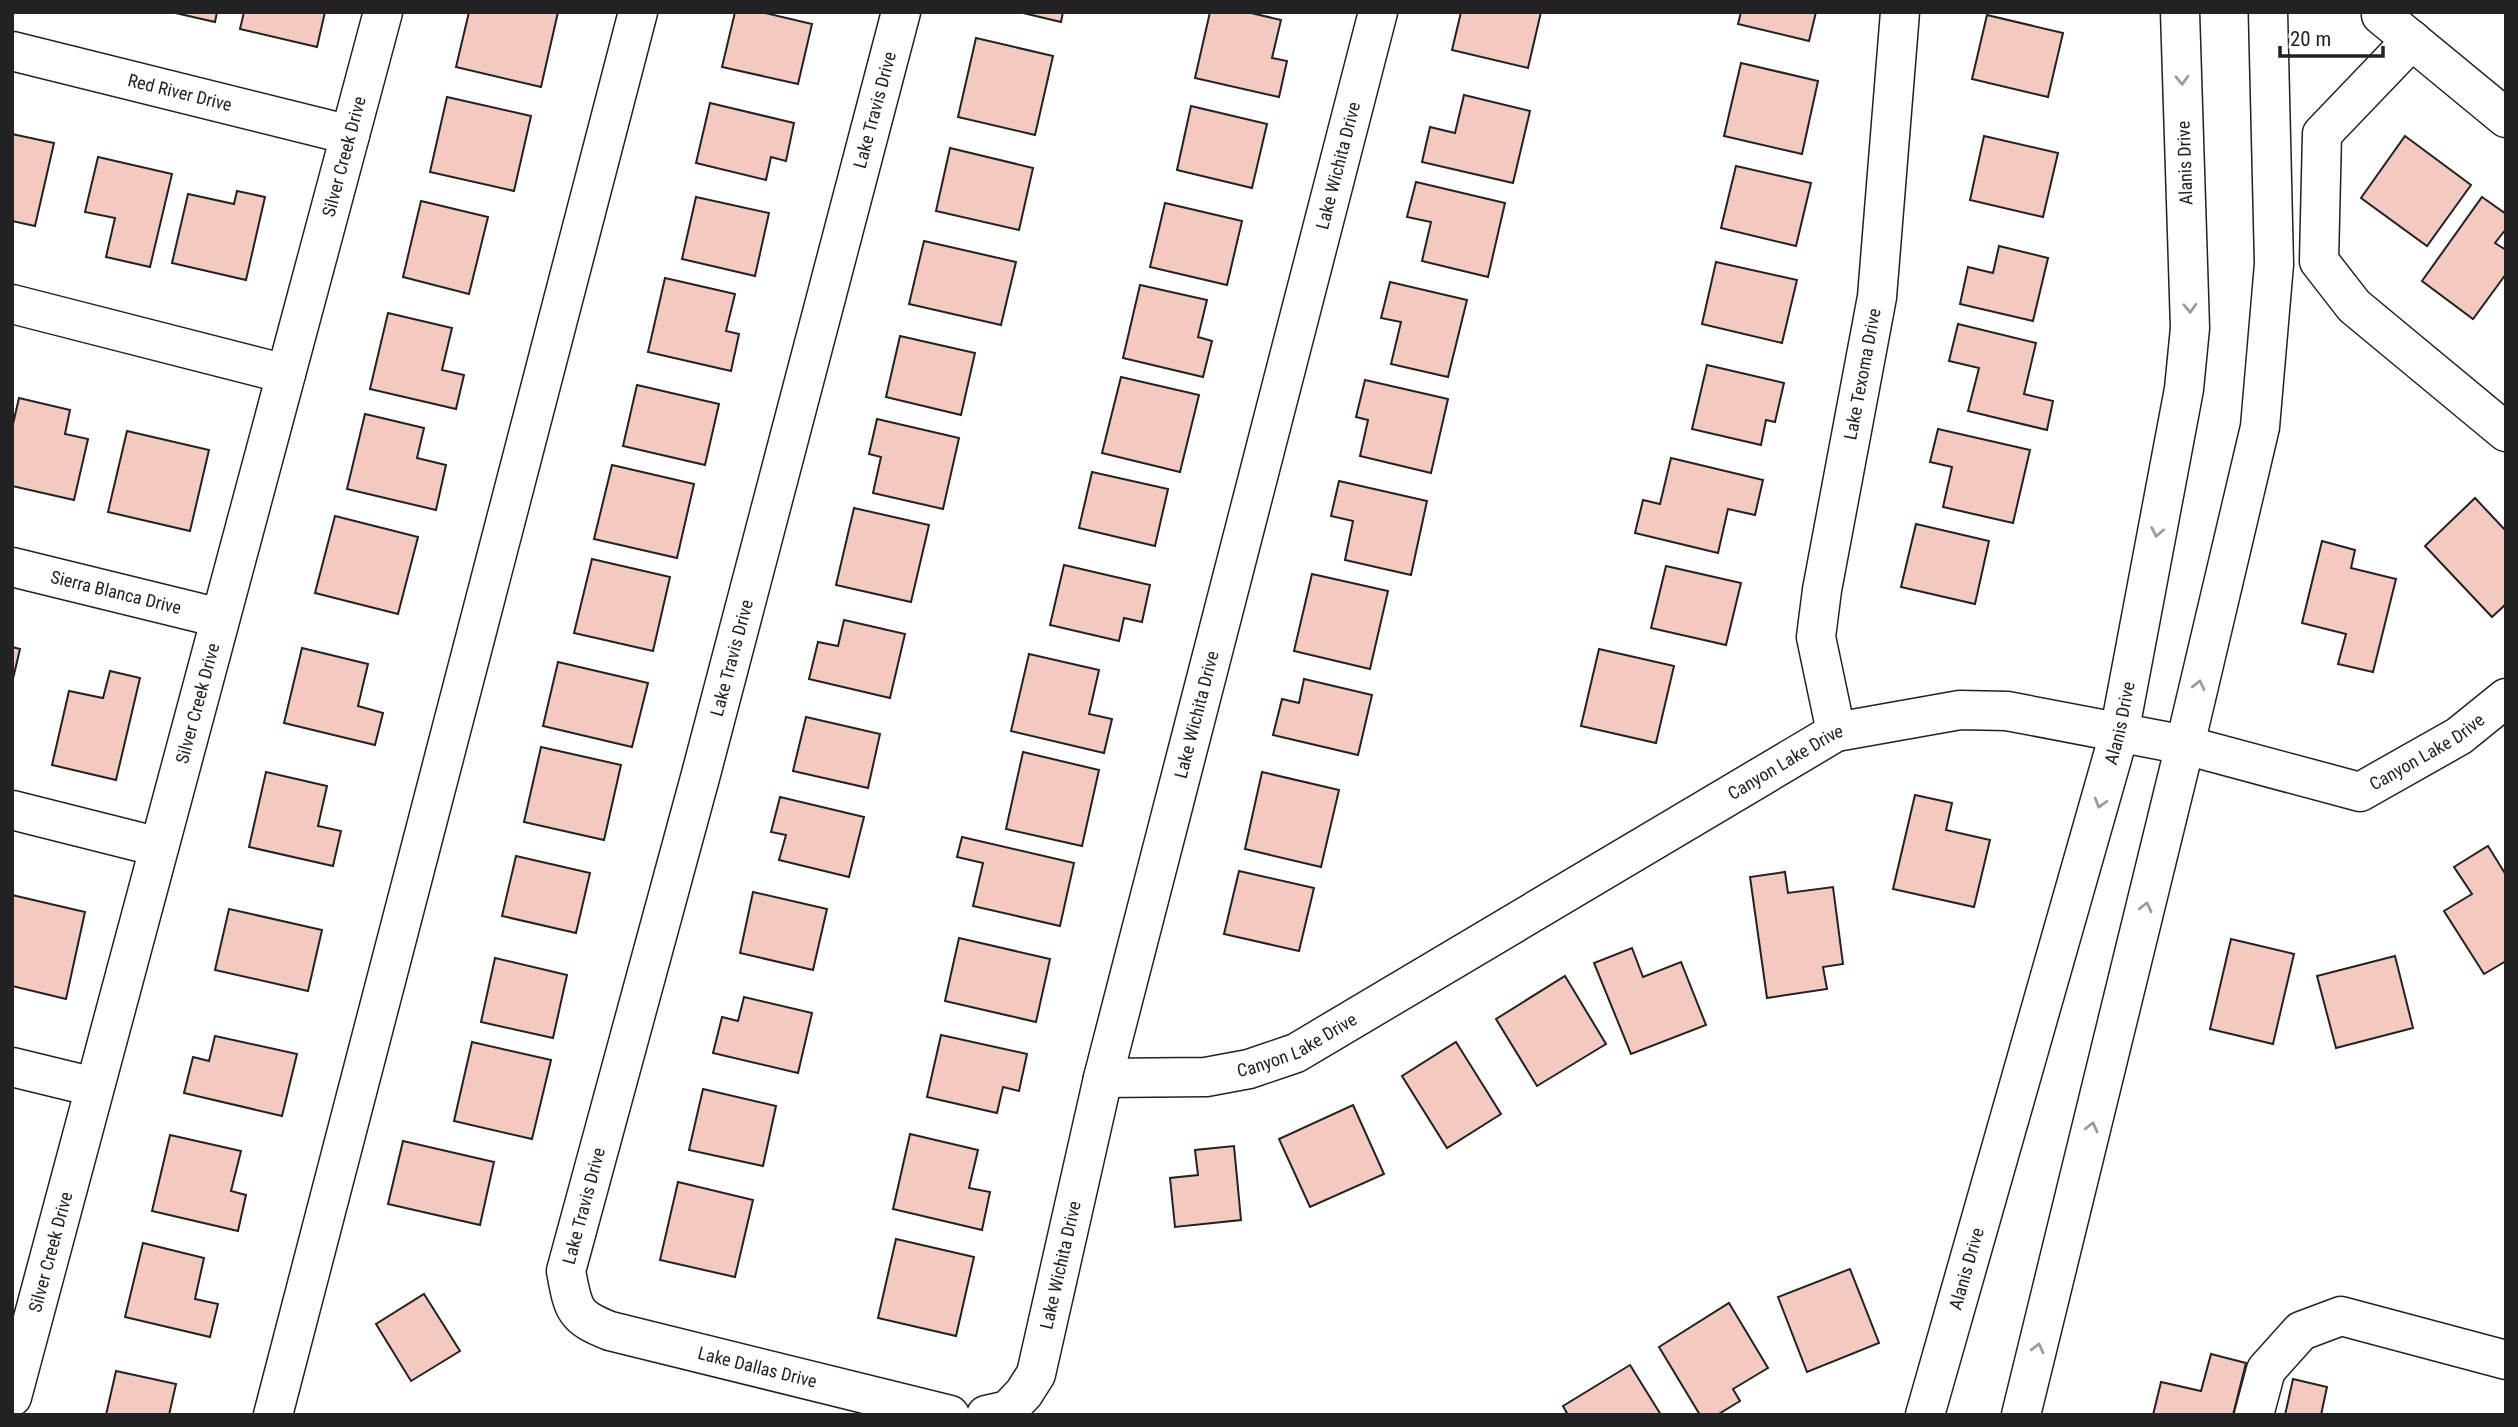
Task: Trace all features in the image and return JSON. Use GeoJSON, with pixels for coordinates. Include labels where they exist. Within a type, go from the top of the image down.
{"type":"FeatureCollection","features":[{"type":"Feature","properties":{"kind":"street","name":"Silver Creek Drive"},"geometry":{"type":"LineString","coordinates":[[12,1397],[22,1317],[94,1087],[383,12]]}},
{"type":"Feature","properties":{"kind":"street"},"geometry":{"type":"LineString","coordinates":[[273,1415],[638,12]]}},
{"type":"Feature","properties":{"kind":"street","name":"Lake Travis Drive"},"geometry":{"type":"LineString","coordinates":[[572,1304],[566,1271],[701,774],[901,12]]}},
{"type":"Feature","properties":{"kind":"street","name":"Lake Wichita Drive"},"geometry":{"type":"LineString","coordinates":[[997,1412],[1024,1393],[1036,1374],[1103,1078],[1377,12]]}},
{"type":"Feature","properties":{"kind":"street","name":"Lake Texoma Drive"},"geometry":{"type":"LineString","coordinates":[[1836,732],[1816,637],[1822,590],[1877,297],[1900,12]]}},
{"type":"Feature","properties":{"kind":"street","name":"Alanis Drive"},"geometry":{"type":"LineString","coordinates":[[1925,1415],[2119,734],[2184,389],[2190,328],[2180,12]]}},
{"type":"Feature","properties":{"kind":"street"},"geometry":{"type":"LineString","coordinates":[[2021,1415],[2260,427],[2274,264],[2268,12]]}},
{"type":"Feature","properties":{"kind":"street"},"geometry":{"type":"LineString","coordinates":[[2381,15],[2506,118]]}},
{"type":"Feature","properties":{"kind":"street"},"geometry":{"type":"LineString","coordinates":[[2412,40],[2322,134],[2319,261],[2354,306],[2506,432]]}},
{"type":"Feature","properties":{"kind":"street","name":"Red River Drive"},"geometry":{"type":"LineString","coordinates":[[12,51],[349,135]]}},
{"type":"Feature","properties":{"kind":"street"},"geometry":{"type":"LineString","coordinates":[[12,304],[286,374]]}},
{"type":"Feature","properties":{"kind":"street","name":"Sierra Blanca Drive"},"geometry":{"type":"LineString","coordinates":[[12,567],[220,618]]}},
{"type":"Feature","properties":{"kind":"street","name":"Canyon Lake Drive"},"geometry":{"type":"LineString","coordinates":[[1103,1078],[1206,1077],[1249,1069],[1296,1053],[1836,732],[1960,710],[2007,711],[2185,745],[2360,792],[2459,736],[2506,698]]}},
{"type":"Feature","properties":{"kind":"street"},"geometry":{"type":"LineString","coordinates":[[12,810],[159,847]]}},
{"type":"Feature","properties":{"kind":"street"},"geometry":{"type":"LineString","coordinates":[[12,1067],[94,1087]]}},
{"type":"Feature","properties":{"kind":"street","name":"Lake Dallas Drive"},"geometry":{"type":"LineString","coordinates":[[572,1304],[588,1322],[610,1331],[950,1415]]}},
{"type":"Feature","properties":{"kind":"street"},"geometry":{"type":"LineString","coordinates":[[2254,1415],[2266,1370],[2301,1331],[2341,1316],[2506,1360]]}},
{"type":"Feature","properties":{"kind":"building"},"geometry":{"type":"Polygon","coordinates":[[[171,12],[217,12],[215,22],[171,12]]]}},
{"type":"Feature","properties":{"kind":"building"},"geometry":{"type":"Polygon","coordinates":[[[244,12],[325,12],[317,47],[240,29],[244,12]]]}},
{"type":"Feature","properties":{"kind":"building"},"geometry":{"type":"Polygon","coordinates":[[[469,12],[558,12],[541,87],[456,67],[469,12]]]}},
{"type":"Feature","properties":{"kind":"building"},"geometry":{"type":"Polygon","coordinates":[[[735,12],[761,12],[812,24],[798,84],[722,67],[735,12]]]}},
{"type":"Feature","properties":{"kind":"building"},"geometry":{"type":"Polygon","coordinates":[[[1019,12],[1063,12],[1061,22],[1019,12]]]}},
{"type":"Feature","properties":{"kind":"building"},"geometry":{"type":"Polygon","coordinates":[[[1210,12],[1247,12],[1281,20],[1272,58],[1287,61],[1279,97],[1195,78],[1210,12]]]}},
{"type":"Feature","properties":{"kind":"building"},"geometry":{"type":"Polygon","coordinates":[[[1461,12],[1541,12],[1528,68],[1452,50],[1461,12]]]}},
{"type":"Feature","properties":{"kind":"building"},"geometry":{"type":"Polygon","coordinates":[[[1741,12],[1816,12],[1809,41],[1738,24],[1741,12]]]}},
{"type":"Feature","properties":{"kind":"building"},"geometry":{"type":"Polygon","coordinates":[[[1987,15],[2063,33],[2048,97],[1972,79],[1987,15]]]}},
{"type":"Feature","properties":{"kind":"building"},"geometry":{"type":"Polygon","coordinates":[[[976,38],[1053,56],[1035,135],[958,117],[976,38]]]}},
{"type":"Feature","properties":{"kind":"building"},"geometry":{"type":"Polygon","coordinates":[[[1741,63],[1818,81],[1802,154],[1724,136],[1741,63]]]}},
{"type":"Feature","properties":{"kind":"building"},"geometry":{"type":"Polygon","coordinates":[[[1464,95],[1530,111],[1513,183],[1422,162],[1430,127],[1455,133],[1464,95]]]}},
{"type":"Feature","properties":{"kind":"building"},"geometry":{"type":"Polygon","coordinates":[[[447,97],[531,116],[514,191],[430,172],[447,97]]]}},
{"type":"Feature","properties":{"kind":"building"},"geometry":{"type":"Polygon","coordinates":[[[710,103],[794,123],[786,161],[771,157],[766,180],[696,163],[710,103]]]}},
{"type":"Feature","properties":{"kind":"building"},"geometry":{"type":"Polygon","coordinates":[[[1191,106],[1267,124],[1252,188],[1177,170],[1191,106]]]}},
{"type":"Feature","properties":{"kind":"building"},"geometry":{"type":"Polygon","coordinates":[[[12,134],[54,143],[35,226],[12,221],[12,134]]]}},
{"type":"Feature","properties":{"kind":"building"},"geometry":{"type":"Polygon","coordinates":[[[1984,136],[2058,153],[2043,217],[1970,200],[1984,136]]]}},
{"type":"Feature","properties":{"kind":"building"},"geometry":{"type":"Polygon","coordinates":[[[2405,136],[2471,185],[2427,246],[2361,198],[2405,136]]]}},
{"type":"Feature","properties":{"kind":"building"},"geometry":{"type":"Polygon","coordinates":[[[950,148],[1033,168],[1019,230],[936,211],[950,148]]]}},
{"type":"Feature","properties":{"kind":"building"},"geometry":{"type":"Polygon","coordinates":[[[98,157],[172,174],[150,267],[106,257],[115,218],[85,212],[98,157]]]}},
{"type":"Feature","properties":{"kind":"building"},"geometry":{"type":"Polygon","coordinates":[[[1736,166],[1811,183],[1796,246],[1721,228],[1736,166]]]}},
{"type":"Feature","properties":{"kind":"building"},"geometry":{"type":"Polygon","coordinates":[[[1416,182],[1505,203],[1488,277],[1422,261],[1431,222],[1407,217],[1416,182]]]}},
{"type":"Feature","properties":{"kind":"building"},"geometry":{"type":"Polygon","coordinates":[[[237,191],[265,197],[246,280],[172,263],[188,194],[234,204],[237,191]]]}},
{"type":"Feature","properties":{"kind":"building"},"geometry":{"type":"Polygon","coordinates":[[[696,197],[769,213],[755,276],[682,259],[696,197]]]}},
{"type":"Feature","properties":{"kind":"building"},"geometry":{"type":"Polygon","coordinates":[[[2482,197],[2506,214],[2506,229],[2495,243],[2506,250],[2506,274],[2473,319],[2422,281],[2482,197]]]}},
{"type":"Feature","properties":{"kind":"building"},"geometry":{"type":"Polygon","coordinates":[[[421,201],[488,217],[469,294],[403,277],[421,201]]]}},
{"type":"Feature","properties":{"kind":"building"},"geometry":{"type":"Polygon","coordinates":[[[1165,203],[1242,221],[1227,285],[1150,267],[1165,203]]]}},
{"type":"Feature","properties":{"kind":"building"},"geometry":{"type":"Polygon","coordinates":[[[924,241],[1016,262],[1001,325],[909,304],[924,241]]]}},
{"type":"Feature","properties":{"kind":"building"},"geometry":{"type":"Polygon","coordinates":[[[1999,246],[2048,258],[2033,321],[1960,304],[1968,267],[1993,273],[1999,246]]]}},
{"type":"Feature","properties":{"kind":"building"},"geometry":{"type":"Polygon","coordinates":[[[1716,262],[1797,280],[1782,343],[1702,324],[1716,262]]]}},
{"type":"Feature","properties":{"kind":"building"},"geometry":{"type":"Polygon","coordinates":[[[665,278],[735,294],[726,331],[739,334],[731,371],[648,352],[665,278]]]}},
{"type":"Feature","properties":{"kind":"building"},"geometry":{"type":"Polygon","coordinates":[[[1390,282],[1467,300],[1448,377],[1391,364],[1401,322],[1381,318],[1390,282]]]}},
{"type":"Feature","properties":{"kind":"building"},"geometry":{"type":"Polygon","coordinates":[[[1140,285],[1207,300],[1198,337],[1212,341],[1203,377],[1123,358],[1140,285]]]}},
{"type":"Feature","properties":{"kind":"building"},"geometry":{"type":"Polygon","coordinates":[[[388,313],[452,328],[442,370],[464,375],[456,409],[370,389],[388,313]]]}},
{"type":"Feature","properties":{"kind":"building"},"geometry":{"type":"Polygon","coordinates":[[[1958,324],[2036,343],[2024,394],[2053,401],[2047,430],[1968,411],[1979,368],[1949,361],[1958,324]]]}},
{"type":"Feature","properties":{"kind":"building"},"geometry":{"type":"Polygon","coordinates":[[[900,336],[975,353],[961,415],[886,397],[900,336]]]}},
{"type":"Feature","properties":{"kind":"building"},"geometry":{"type":"Polygon","coordinates":[[[1707,365],[1784,383],[1775,422],[1766,420],[1761,445],[1692,429],[1707,365]]]}},
{"type":"Feature","properties":{"kind":"building"},"geometry":{"type":"Polygon","coordinates":[[[1121,377],[1199,395],[1180,472],[1102,453],[1121,377]]]}},
{"type":"Feature","properties":{"kind":"building"},"geometry":{"type":"Polygon","coordinates":[[[1365,380],[1448,399],[1431,473],[1360,456],[1368,420],[1356,417],[1365,380]]]}},
{"type":"Feature","properties":{"kind":"building"},"geometry":{"type":"Polygon","coordinates":[[[637,385],[719,404],[705,465],[623,446],[637,385]]]}},
{"type":"Feature","properties":{"kind":"building"},"geometry":{"type":"Polygon","coordinates":[[[19,398],[70,410],[65,434],[88,439],[74,500],[12,486],[12,428],[19,398]]]}},
{"type":"Feature","properties":{"kind":"building"},"geometry":{"type":"Polygon","coordinates":[[[365,414],[424,428],[417,458],[446,465],[436,510],[347,489],[365,414]]]}},
{"type":"Feature","properties":{"kind":"building"},"geometry":{"type":"Polygon","coordinates":[[[877,419],[959,438],[943,509],[873,493],[881,457],[869,454],[877,419]]]}},
{"type":"Feature","properties":{"kind":"building"},"geometry":{"type":"Polygon","coordinates":[[[1938,429],[2030,450],[2013,523],[1943,507],[1952,467],[1930,462],[1938,429]]]}},
{"type":"Feature","properties":{"kind":"building"},"geometry":{"type":"Polygon","coordinates":[[[127,431],[209,450],[190,531],[108,512],[127,431]]]}},
{"type":"Feature","properties":{"kind":"building"},"geometry":{"type":"Polygon","coordinates":[[[1671,458],[1763,480],[1755,515],[1728,509],[1718,553],[1635,533],[1643,500],[1660,504],[1671,458]]]}},
{"type":"Feature","properties":{"kind":"building"},"geometry":{"type":"Polygon","coordinates":[[[612,465],[694,484],[677,558],[594,539],[612,465]]]}},
{"type":"Feature","properties":{"kind":"building"},"geometry":{"type":"Polygon","coordinates":[[[1092,472],[1168,489],[1155,546],[1079,528],[1092,472]]]}},
{"type":"Feature","properties":{"kind":"building"},"geometry":{"type":"Polygon","coordinates":[[[1339,481],[1427,501],[1411,575],[1345,560],[1353,521],[1331,516],[1339,481]]]}},
{"type":"Feature","properties":{"kind":"building"},"geometry":{"type":"Polygon","coordinates":[[[2475,498],[2506,531],[2506,604],[2492,617],[2425,546],[2475,498]]]}},
{"type":"Feature","properties":{"kind":"building"},"geometry":{"type":"Polygon","coordinates":[[[854,508],[929,525],[911,602],[836,585],[854,508]]]}},
{"type":"Feature","properties":{"kind":"building"},"geometry":{"type":"Polygon","coordinates":[[[335,516],[418,537],[398,614],[315,593],[335,516]]]}},
{"type":"Feature","properties":{"kind":"building"},"geometry":{"type":"Polygon","coordinates":[[[1916,524],[1989,541],[1975,604],[1901,587],[1916,524]]]}},
{"type":"Feature","properties":{"kind":"building"},"geometry":{"type":"Polygon","coordinates":[[[2322,541],[2355,550],[2351,568],[2396,579],[2373,672],[2338,664],[2346,634],[2302,623],[2322,541]]]}},
{"type":"Feature","properties":{"kind":"building"},"geometry":{"type":"Polygon","coordinates":[[[592,559],[670,577],[653,651],[574,633],[592,559]]]}},
{"type":"Feature","properties":{"kind":"building"},"geometry":{"type":"Polygon","coordinates":[[[1064,565],[1150,585],[1142,622],[1124,618],[1119,641],[1050,625],[1064,565]]]}},
{"type":"Feature","properties":{"kind":"building"},"geometry":{"type":"Polygon","coordinates":[[[1666,566],[1741,583],[1726,645],[1651,628],[1666,566]]]}},
{"type":"Feature","properties":{"kind":"building"},"geometry":{"type":"Polygon","coordinates":[[[1312,574],[1388,591],[1370,669],[1294,651],[1312,574]]]}},
{"type":"Feature","properties":{"kind":"building"},"geometry":{"type":"Polygon","coordinates":[[[844,620],[905,634],[890,698],[809,679],[818,642],[838,646],[844,620]]]}},
{"type":"Feature","properties":{"kind":"building"},"geometry":{"type":"Polygon","coordinates":[[[12,647],[20,649],[12,683],[12,647]]]}},
{"type":"Feature","properties":{"kind":"building"},"geometry":{"type":"Polygon","coordinates":[[[302,648],[368,664],[358,706],[383,713],[375,745],[284,723],[302,648]]]}},
{"type":"Feature","properties":{"kind":"building"},"geometry":{"type":"Polygon","coordinates":[[[1599,649],[1674,666],[1656,743],[1581,726],[1599,649]]]}},
{"type":"Feature","properties":{"kind":"building"},"geometry":{"type":"Polygon","coordinates":[[[1029,654],[1099,670],[1089,714],[1112,719],[1104,753],[1011,731],[1029,654]]]}},
{"type":"Feature","properties":{"kind":"building"},"geometry":{"type":"Polygon","coordinates":[[[558,662],[648,683],[632,747],[543,726],[558,662]]]}},
{"type":"Feature","properties":{"kind":"building"},"geometry":{"type":"Polygon","coordinates":[[[110,671],[140,678],[116,780],[52,765],[69,691],[103,698],[110,671]]]}},
{"type":"Feature","properties":{"kind":"building"},"geometry":{"type":"Polygon","coordinates":[[[1304,679],[1372,695],[1358,755],[1273,735],[1282,699],[1299,703],[1304,679]]]}},
{"type":"Feature","properties":{"kind":"building"},"geometry":{"type":"Polygon","coordinates":[[[806,717],[880,734],[868,788],[793,771],[806,717]]]}},
{"type":"Feature","properties":{"kind":"building"},"geometry":{"type":"Polygon","coordinates":[[[541,747],[621,765],[604,840],[524,822],[541,747]]]}},
{"type":"Feature","properties":{"kind":"building"},"geometry":{"type":"Polygon","coordinates":[[[1023,752],[1099,770],[1082,846],[1006,829],[1023,752]]]}},
{"type":"Feature","properties":{"kind":"building"},"geometry":{"type":"Polygon","coordinates":[[[266,772],[327,786],[318,826],[341,831],[333,866],[249,847],[266,772]]]}},
{"type":"Feature","properties":{"kind":"building"},"geometry":{"type":"Polygon","coordinates":[[[1262,772],[1339,790],[1321,867],[1245,849],[1262,772]]]}},
{"type":"Feature","properties":{"kind":"building"},"geometry":{"type":"Polygon","coordinates":[[[1915,795],[1952,803],[1946,830],[1990,840],[1974,907],[1893,889],[1915,795]]]}},
{"type":"Feature","properties":{"kind":"building"},"geometry":{"type":"Polygon","coordinates":[[[780,797],[864,817],[849,877],[779,860],[786,835],[771,832],[780,797]]]}},
{"type":"Feature","properties":{"kind":"building"},"geometry":{"type":"Polygon","coordinates":[[[962,837],[1074,863],[1060,926],[973,906],[983,863],[957,857],[962,837]]]}},
{"type":"Feature","properties":{"kind":"building"},"geometry":{"type":"Polygon","coordinates":[[[2488,846],[2506,875],[2506,961],[2484,974],[2444,911],[2472,894],[2454,867],[2488,846]]]}},
{"type":"Feature","properties":{"kind":"building"},"geometry":{"type":"Polygon","coordinates":[[[516,856],[590,873],[576,933],[502,916],[516,856]]]}},
{"type":"Feature","properties":{"kind":"building"},"geometry":{"type":"Polygon","coordinates":[[[1239,871],[1314,888],[1299,951],[1224,934],[1239,871]]]}},
{"type":"Feature","properties":{"kind":"building"},"geometry":{"type":"Polygon","coordinates":[[[1785,872],[1788,893],[1833,887],[1843,964],[1823,967],[1827,989],[1767,998],[1750,877],[1785,872]]]}},
{"type":"Feature","properties":{"kind":"building"},"geometry":{"type":"Polygon","coordinates":[[[753,892],[827,909],[813,970],[740,953],[753,892]]]}},
{"type":"Feature","properties":{"kind":"building"},"geometry":{"type":"Polygon","coordinates":[[[12,895],[85,912],[66,999],[12,986],[12,895]]]}},
{"type":"Feature","properties":{"kind":"building"},"geometry":{"type":"Polygon","coordinates":[[[229,909],[322,930],[308,991],[215,970],[229,909]]]}},
{"type":"Feature","properties":{"kind":"building"},"geometry":{"type":"Polygon","coordinates":[[[959,938],[1050,959],[1036,1022],[945,1001],[959,938]]]}},
{"type":"Feature","properties":{"kind":"building"},"geometry":{"type":"Polygon","coordinates":[[[2231,939],[2294,954],[2273,1044],[2210,1029],[2231,939]]]}},
{"type":"Feature","properties":{"kind":"building"},"geometry":{"type":"Polygon","coordinates":[[[1632,948],[1643,977],[1681,962],[1706,1025],[1631,1054],[1594,963],[1632,948]]]}},
{"type":"Feature","properties":{"kind":"building"},"geometry":{"type":"Polygon","coordinates":[[[2395,956],[2413,1028],[2336,1048],[2317,976],[2395,956]]]}},
{"type":"Feature","properties":{"kind":"building"},"geometry":{"type":"Polygon","coordinates":[[[495,958],[567,975],[553,1038],[481,1022],[495,958]]]}},
{"type":"Feature","properties":{"kind":"building"},"geometry":{"type":"Polygon","coordinates":[[[1565,976],[1606,1044],[1537,1086],[1496,1019],[1565,976]]]}},
{"type":"Feature","properties":{"kind":"building"},"geometry":{"type":"Polygon","coordinates":[[[744,997],[812,1013],[798,1073],[713,1053],[722,1017],[738,1021],[744,997]]]}},
{"type":"Feature","properties":{"kind":"building"},"geometry":{"type":"Polygon","coordinates":[[[941,1035],[1027,1054],[1019,1091],[1003,1087],[997,1113],[927,1097],[941,1035]]]}},
{"type":"Feature","properties":{"kind":"building"},"geometry":{"type":"Polygon","coordinates":[[[215,1036],[297,1054],[282,1116],[184,1093],[193,1057],[209,1061],[215,1036]]]}},
{"type":"Feature","properties":{"kind":"building"},"geometry":{"type":"Polygon","coordinates":[[[472,1042],[551,1060],[532,1139],[454,1121],[472,1042]]]}},
{"type":"Feature","properties":{"kind":"building"},"geometry":{"type":"Polygon","coordinates":[[[1456,1042],[1501,1114],[1447,1148],[1402,1076],[1456,1042]]]}},
{"type":"Feature","properties":{"kind":"building"},"geometry":{"type":"Polygon","coordinates":[[[703,1089],[776,1106],[763,1166],[689,1150],[703,1089]]]}},
{"type":"Feature","properties":{"kind":"building"},"geometry":{"type":"Polygon","coordinates":[[[1353,1105],[1384,1174],[1310,1207],[1279,1139],[1353,1105]]]}},
{"type":"Feature","properties":{"kind":"building"},"geometry":{"type":"Polygon","coordinates":[[[910,1134],[978,1150],[969,1188],[990,1192],[982,1230],[893,1209],[910,1134]]]}},
{"type":"Feature","properties":{"kind":"building"},"geometry":{"type":"Polygon","coordinates":[[[170,1135],[241,1151],[231,1191],[246,1195],[238,1231],[152,1211],[170,1135]]]}},
{"type":"Feature","properties":{"kind":"building"},"geometry":{"type":"Polygon","coordinates":[[[403,1141],[494,1162],[480,1225],[388,1204],[403,1141]]]}},
{"type":"Feature","properties":{"kind":"building"},"geometry":{"type":"Polygon","coordinates":[[[1234,1146],[1241,1220],[1175,1227],[1170,1178],[1198,1175],[1195,1150],[1234,1146]]]}},
{"type":"Feature","properties":{"kind":"building"},"geometry":{"type":"Polygon","coordinates":[[[678,1182],[753,1200],[735,1277],[660,1260],[678,1182]]]}},
{"type":"Feature","properties":{"kind":"building"},"geometry":{"type":"Polygon","coordinates":[[[896,1239],[974,1257],[956,1336],[878,1318],[896,1239]]]}},
{"type":"Feature","properties":{"kind":"building"},"geometry":{"type":"Polygon","coordinates":[[[143,1243],[204,1258],[195,1299],[218,1304],[210,1337],[125,1317],[143,1243]]]}},
{"type":"Feature","properties":{"kind":"building"},"geometry":{"type":"Polygon","coordinates":[[[1850,1269],[1879,1343],[1807,1372],[1778,1297],[1850,1269]]]}},
{"type":"Feature","properties":{"kind":"building"},"geometry":{"type":"Polygon","coordinates":[[[424,1294],[460,1351],[411,1381],[376,1324],[424,1294]]]}},
{"type":"Feature","properties":{"kind":"building"},"geometry":{"type":"Polygon","coordinates":[[[1729,1303],[1768,1368],[1733,1389],[1740,1401],[1717,1415],[1700,1415],[1659,1347],[1729,1303]]]}},
{"type":"Feature","properties":{"kind":"building"},"geometry":{"type":"Polygon","coordinates":[[[2211,1354],[2246,1363],[2233,1415],[2153,1415],[2161,1382],[2201,1391],[2211,1354]]]}},
{"type":"Feature","properties":{"kind":"building"},"geometry":{"type":"Polygon","coordinates":[[[1630,1365],[1661,1415],[1568,1415],[1563,1406],[1630,1365]]]}},
{"type":"Feature","properties":{"kind":"building"},"geometry":{"type":"Polygon","coordinates":[[[116,1371],[176,1384],[169,1415],[106,1415],[116,1371]]]}},
{"type":"Feature","properties":{"kind":"building"},"geometry":{"type":"Polygon","coordinates":[[[2293,1379],[2327,1387],[2321,1415],[2285,1415],[2293,1379]]]}}]}
